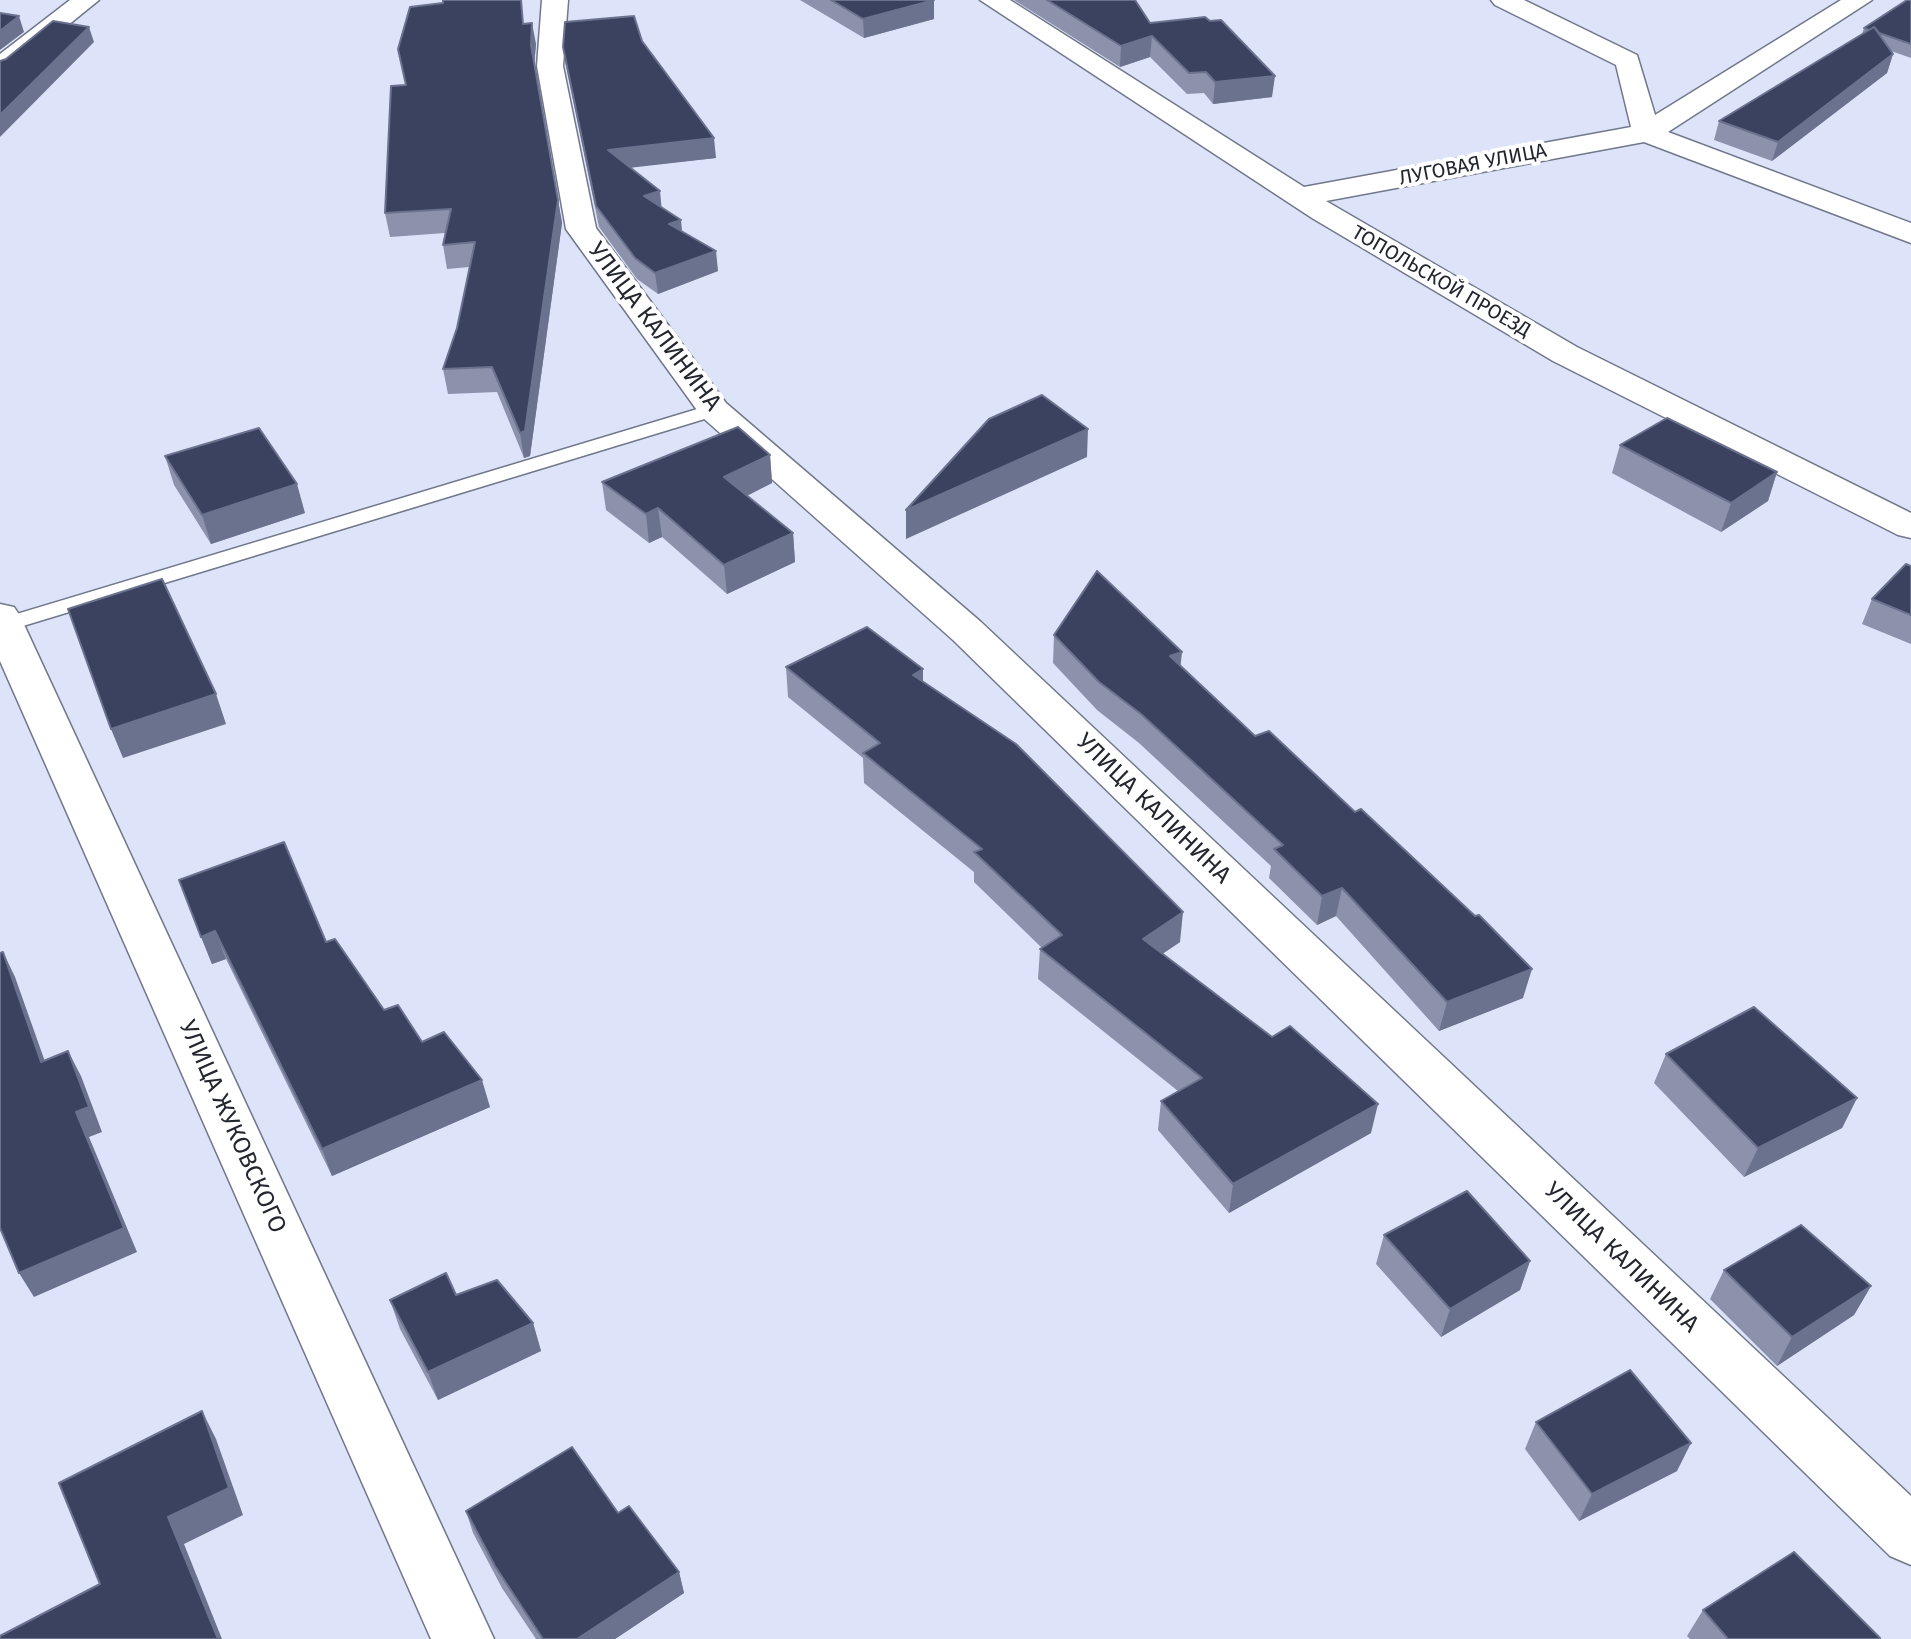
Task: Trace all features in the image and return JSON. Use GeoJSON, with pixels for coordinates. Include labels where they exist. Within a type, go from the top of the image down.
{"type":"FeatureCollection","features":[{"type":"Feature","properties":{"kind":"street"},"geometry":{"type":"LineString","coordinates":[[0,67],[86,0]]}},
{"type":"Feature","properties":{"kind":"street","name":"УЛИЦА КАЛИНИНА"},"geometry":{"type":"LineString","coordinates":[[555,0],[550,66],[581,229],[714,410],[967,631],[1911,1536]]}},
{"type":"Feature","properties":{"kind":"street","name":"ТОПОЛЬСКОЙ ПРОЕЗД"},"geometry":{"type":"LineString","coordinates":[[993,0],[1299,197],[1565,354],[1911,527]]}},
{"type":"Feature","properties":{"kind":"street"},"geometry":{"type":"LineString","coordinates":[[1504,0],[1628,61],[1646,133],[1911,234]]}},
{"type":"Feature","properties":{"kind":"street","name":"ЛУГОВАЯ УЛИЦА"},"geometry":{"type":"LineString","coordinates":[[1299,197],[1646,133],[1859,0]]}},
{"type":"Feature","properties":{"kind":"street","name":"УЛИЦА ЖУКОВСКОГО"},"geometry":{"type":"LineString","coordinates":[[2,622],[463,1639]]}},
{"type":"Feature","properties":{"kind":"lane"},"geometry":{"type":"LineString","coordinates":[[2,622],[714,410]]}},
{"type":"Feature","properties":{"kind":"building"},"geometry":{"type":"Polygon","coordinates":[[[443,0],[521,0],[523,24],[532,23],[531,45],[558,200],[525,431],[520,433],[492,367],[443,369],[457,328],[475,242],[443,245],[451,209],[385,213],[391,86],[406,85],[398,49],[410,7],[443,3],[443,0]]]}},
{"type":"Feature","properties":{"kind":"building"},"geometry":{"type":"Polygon","coordinates":[[[831,0],[934,0],[863,19],[831,0]]]}},
{"type":"Feature","properties":{"kind":"building"},"geometry":{"type":"Polygon","coordinates":[[[1047,0],[1135,0],[1150,23],[1205,17],[1210,21],[1221,20],[1275,76],[1215,82],[1206,72],[1189,73],[1152,36],[1121,46],[1047,0]]]}},
{"type":"Feature","properties":{"kind":"building"},"geometry":{"type":"Polygon","coordinates":[[[1911,0],[1911,44],[1879,33],[1874,27],[1869,30],[1864,28],[1911,0]]]}},
{"type":"Feature","properties":{"kind":"building"},"geometry":{"type":"Polygon","coordinates":[[[0,13],[19,16],[0,31],[0,13]]]}},
{"type":"Feature","properties":{"kind":"building"},"geometry":{"type":"Polygon","coordinates":[[[634,16],[642,41],[714,138],[608,150],[660,191],[644,196],[681,220],[669,224],[716,251],[655,273],[635,258],[596,206],[563,47],[565,22],[634,16]]]}},
{"type":"Feature","properties":{"kind":"building"},"geometry":{"type":"Polygon","coordinates":[[[53,21],[89,27],[0,115],[0,61],[53,21]]]}},
{"type":"Feature","properties":{"kind":"building"},"geometry":{"type":"Polygon","coordinates":[[[1874,27],[1893,54],[1778,142],[1719,121],[1874,27]]]}},
{"type":"Feature","properties":{"kind":"building"},"geometry":{"type":"Polygon","coordinates":[[[1042,395],[1088,429],[906,510],[989,419],[1042,395]]]}},
{"type":"Feature","properties":{"kind":"building"},"geometry":{"type":"Polygon","coordinates":[[[1667,418],[1777,472],[1731,503],[1620,445],[1667,418]]]}},
{"type":"Feature","properties":{"kind":"building"},"geometry":{"type":"Polygon","coordinates":[[[738,427],[770,455],[724,477],[793,533],[724,565],[658,508],[646,514],[602,482],[738,427]]]}},
{"type":"Feature","properties":{"kind":"building"},"geometry":{"type":"Polygon","coordinates":[[[259,428],[297,484],[202,515],[165,456],[259,428]]]}},
{"type":"Feature","properties":{"kind":"building"},"geometry":{"type":"Polygon","coordinates":[[[1906,564],[1911,566],[1911,615],[1872,599],[1906,564]]]}},
{"type":"Feature","properties":{"kind":"building"},"geometry":{"type":"Polygon","coordinates":[[[1097,571],[1182,652],[1170,656],[1255,736],[1269,731],[1355,812],[1361,809],[1475,916],[1479,915],[1532,969],[1447,1002],[1342,888],[1322,896],[1274,849],[1283,845],[1141,714],[1099,682],[1054,635],[1097,571]]]}},
{"type":"Feature","properties":{"kind":"building"},"geometry":{"type":"Polygon","coordinates":[[[162,579],[216,694],[111,729],[68,609],[162,579]]]}},
{"type":"Feature","properties":{"kind":"building"},"geometry":{"type":"Polygon","coordinates":[[[867,627],[923,669],[913,675],[1016,744],[1183,912],[1143,939],[1272,1037],[1290,1026],[1378,1104],[1233,1184],[1161,1101],[1202,1078],[1040,949],[1062,935],[974,852],[982,849],[863,753],[880,743],[786,667],[867,627]]]}},
{"type":"Feature","properties":{"kind":"building"},"geometry":{"type":"Polygon","coordinates":[[[284,842],[326,942],[335,939],[384,1010],[398,1005],[422,1042],[444,1032],[482,1080],[322,1149],[215,931],[201,937],[179,880],[284,842]]]}},
{"type":"Feature","properties":{"kind":"building"},"geometry":{"type":"Polygon","coordinates":[[[3,952],[41,1062],[68,1051],[89,1107],[76,1112],[124,1228],[19,1273],[0,1228],[0,953],[3,952]]]}},
{"type":"Feature","properties":{"kind":"building"},"geometry":{"type":"Polygon","coordinates":[[[1754,1007],[1857,1098],[1758,1148],[1666,1054],[1754,1007]]]}},
{"type":"Feature","properties":{"kind":"building"},"geometry":{"type":"Polygon","coordinates":[[[1467,1191],[1530,1261],[1450,1309],[1384,1235],[1467,1191]]]}},
{"type":"Feature","properties":{"kind":"building"},"geometry":{"type":"Polygon","coordinates":[[[1801,1225],[1871,1286],[1792,1337],[1724,1270],[1801,1225]]]}},
{"type":"Feature","properties":{"kind":"building"},"geometry":{"type":"Polygon","coordinates":[[[446,1273],[456,1295],[497,1280],[533,1323],[428,1372],[390,1300],[446,1273]]]}},
{"type":"Feature","properties":{"kind":"building"},"geometry":{"type":"Polygon","coordinates":[[[1630,1370],[1691,1443],[1592,1494],[1536,1422],[1630,1370]]]}},
{"type":"Feature","properties":{"kind":"building"},"geometry":{"type":"Polygon","coordinates":[[[202,1411],[229,1488],[168,1517],[218,1639],[0,1639],[0,1636],[100,1584],[59,1483],[202,1411]]]}},
{"type":"Feature","properties":{"kind":"building"},"geometry":{"type":"Polygon","coordinates":[[[572,1447],[618,1513],[629,1506],[679,1572],[577,1639],[543,1639],[495,1566],[466,1511],[572,1447]]]}},
{"type":"Feature","properties":{"kind":"building"},"geometry":{"type":"Polygon","coordinates":[[[1794,1552],[1879,1639],[1728,1639],[1703,1610],[1794,1552]]]}}]}
